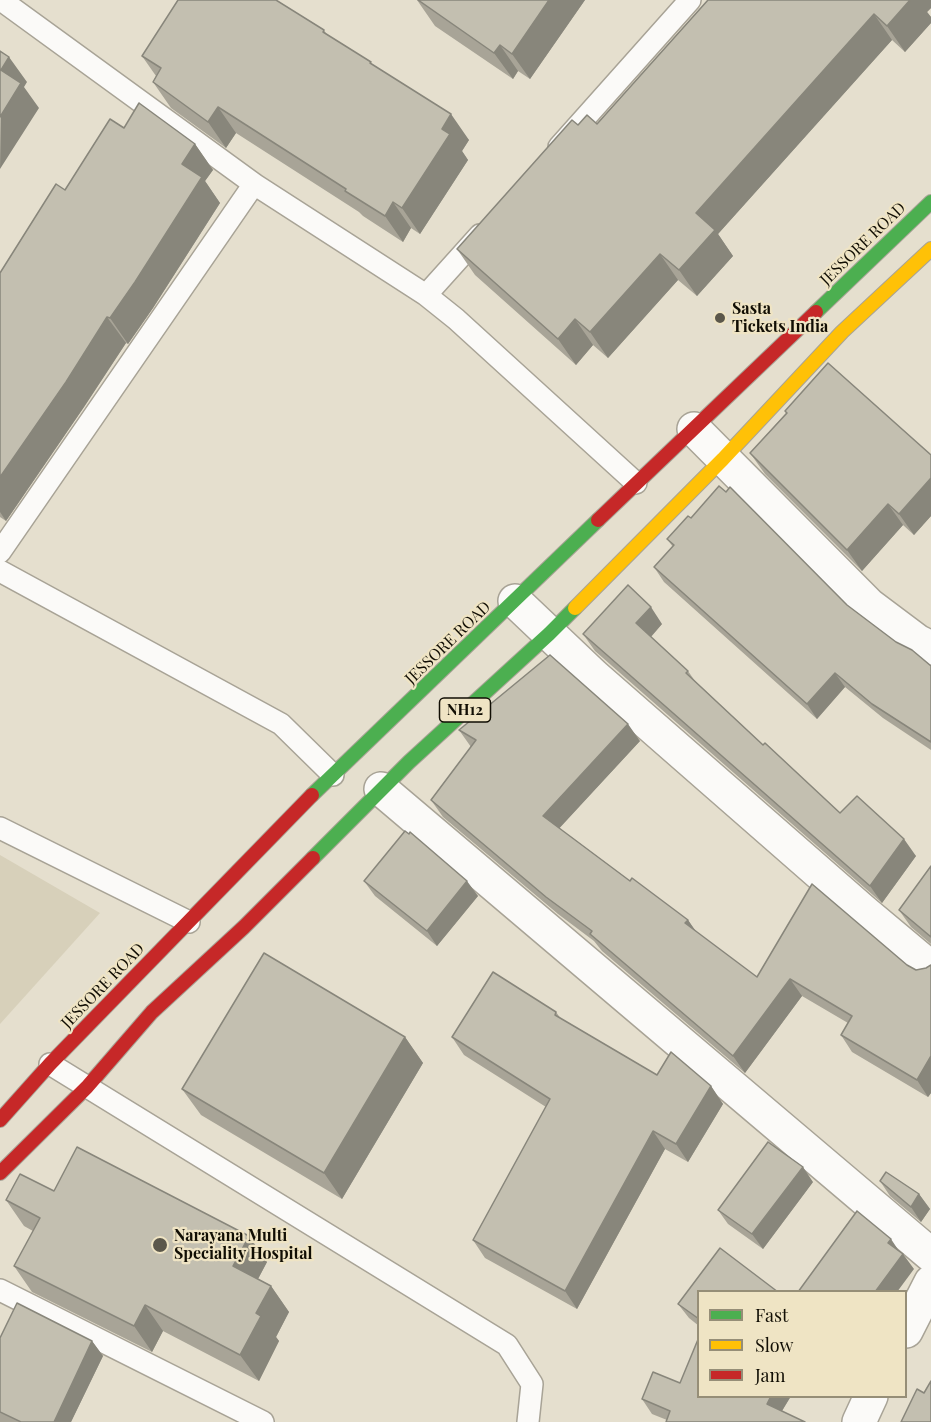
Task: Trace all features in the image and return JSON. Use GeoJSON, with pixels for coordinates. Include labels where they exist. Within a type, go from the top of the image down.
{"type":"FeatureCollection","features":[{"type":"Feature","properties":{"kind":"highway","name":"JESSORE ROAD"},"geometry":{"type":"LineString","coordinates":[[0,1120],[50,1064],[316,791],[931,202]]}},
{"type":"Feature","properties":{"kind":"highway","name":"NH12"},"geometry":{"type":"LineString","coordinates":[[0,1173],[87,1087],[152,1012],[244,927],[409,762],[549,634],[723,459],[842,332],[931,249]]}},
{"type":"Feature","properties":{"kind":"street"},"geometry":{"type":"LineString","coordinates":[[694,429],[869,605],[916,641],[931,648]]}},
{"type":"Feature","properties":{"kind":"street"},"geometry":{"type":"LineString","coordinates":[[515,601],[612,692],[931,968]]}},
{"type":"Feature","properties":{"kind":"street"},"geometry":{"type":"LineString","coordinates":[[381,789],[931,1255]]}},
{"type":"Feature","properties":{"kind":"street"},"geometry":{"type":"LineString","coordinates":[[886,930],[905,903]]}},
{"type":"Feature","properties":{"kind":"street"},"geometry":{"type":"LineString","coordinates":[[907,1329],[931,1282]]}},
{"type":"Feature","properties":{"kind":"street"},"geometry":{"type":"LineString","coordinates":[[859,1422],[870,1398]]}},
{"type":"Feature","properties":{"kind":"lane"},"geometry":{"type":"LineString","coordinates":[[1,0],[254,184],[426,295],[456,319],[636,483]]}},
{"type":"Feature","properties":{"kind":"lane"},"geometry":{"type":"LineString","coordinates":[[546,161],[690,0]]}},
{"type":"Feature","properties":{"kind":"lane"},"geometry":{"type":"LineString","coordinates":[[0,552],[254,184]]}},
{"type":"Feature","properties":{"kind":"lane"},"geometry":{"type":"LineString","coordinates":[[426,295],[490,223]]}},
{"type":"Feature","properties":{"kind":"lane"},"geometry":{"type":"LineString","coordinates":[[0,571],[281,724],[333,775]]}},
{"type":"Feature","properties":{"kind":"lane"},"geometry":{"type":"LineString","coordinates":[[0,828],[189,922]]}},
{"type":"Feature","properties":{"kind":"lane"},"geometry":{"type":"LineString","coordinates":[[50,1064],[507,1344],[532,1384],[528,1422]]}},
{"type":"Feature","properties":{"kind":"lane"},"geometry":{"type":"LineString","coordinates":[[0,1290],[263,1422]]}},
{"type":"Feature","properties":{"kind":"shaded area"},"geometry":{"type":"Polygon","coordinates":[[[0,855],[100,913],[0,1024],[0,855]]]}},
{"type":"Feature","properties":{"kind":"building"},"geometry":{"type":"Polygon","coordinates":[[[178,0],[276,0],[451,114],[442,129],[450,134],[402,208],[393,202],[385,216],[218,107],[208,122],[153,82],[161,68],[142,56],[178,0]]]}},
{"type":"Feature","properties":{"kind":"building"},"geometry":{"type":"Polygon","coordinates":[[[418,0],[549,0],[512,54],[500,45],[494,53],[418,0]]]}},
{"type":"Feature","properties":{"kind":"building"},"geometry":{"type":"Polygon","coordinates":[[[708,0],[910,0],[887,26],[874,14],[696,213],[715,230],[679,270],[660,254],[590,332],[575,319],[558,339],[457,249],[572,120],[578,125],[587,115],[597,124],[708,0]]]}},
{"type":"Feature","properties":{"kind":"building"},"geometry":{"type":"Polygon","coordinates":[[[0,51],[9,57],[1,70],[21,83],[0,117],[0,51]]]}},
{"type":"Feature","properties":{"kind":"building"},"geometry":{"type":"Polygon","coordinates":[[[139,103],[195,144],[182,164],[202,177],[135,282],[110,318],[107,317],[66,382],[0,477],[0,273],[56,184],[65,190],[110,119],[124,128],[139,103]]]}},
{"type":"Feature","properties":{"kind":"building"},"geometry":{"type":"Polygon","coordinates":[[[828,363],[931,455],[931,478],[899,514],[888,504],[847,550],[750,453],[828,363]]]}},
{"type":"Feature","properties":{"kind":"building"},"geometry":{"type":"Polygon","coordinates":[[[719,486],[726,492],[730,487],[847,605],[931,666],[931,742],[872,704],[835,673],[807,704],[654,567],[674,545],[667,539],[688,516],[691,518],[719,486]]]}},
{"type":"Feature","properties":{"kind":"building"},"geometry":{"type":"Polygon","coordinates":[[[628,585],[651,607],[636,623],[763,745],[765,743],[840,813],[857,796],[904,839],[870,886],[583,634],[628,585]]]}},
{"type":"Feature","properties":{"kind":"building"},"geometry":{"type":"Polygon","coordinates":[[[550,655],[628,724],[543,816],[630,881],[632,878],[688,920],[685,923],[757,977],[812,884],[907,965],[916,970],[931,965],[931,1056],[917,1080],[841,1035],[852,1016],[790,979],[733,1056],[590,934],[592,931],[546,897],[431,800],[476,740],[459,730],[550,655]]]}},
{"type":"Feature","properties":{"kind":"building"},"geometry":{"type":"Polygon","coordinates":[[[405,831],[409,834],[410,832],[467,881],[427,931],[364,881],[405,831]]]}},
{"type":"Feature","properties":{"kind":"building"},"geometry":{"type":"Polygon","coordinates":[[[931,866],[931,937],[899,910],[931,866]]]}},
{"type":"Feature","properties":{"kind":"building"},"geometry":{"type":"Polygon","coordinates":[[[264,953],[405,1037],[324,1173],[182,1089],[264,953]]]}},
{"type":"Feature","properties":{"kind":"building"},"geometry":{"type":"Polygon","coordinates":[[[493,972],[556,1012],[555,1015],[657,1075],[671,1052],[711,1086],[676,1144],[653,1131],[565,1291],[473,1240],[550,1099],[452,1037],[493,972]]]}},
{"type":"Feature","properties":{"kind":"building"},"geometry":{"type":"Polygon","coordinates":[[[768,1142],[803,1167],[752,1234],[718,1210],[768,1142]]]}},
{"type":"Feature","properties":{"kind":"building"},"geometry":{"type":"Polygon","coordinates":[[[77,1147],[249,1236],[233,1266],[271,1286],[256,1313],[261,1316],[240,1355],[145,1305],[134,1326],[14,1266],[40,1218],[6,1200],[20,1174],[54,1191],[77,1147]]]}},
{"type":"Feature","properties":{"kind":"building"},"geometry":{"type":"Polygon","coordinates":[[[886,1172],[919,1194],[911,1207],[880,1181],[886,1172]]]}},
{"type":"Feature","properties":{"kind":"building"},"geometry":{"type":"Polygon","coordinates":[[[857,1211],[891,1239],[888,1243],[903,1254],[876,1290],[799,1290],[857,1211]]]}},
{"type":"Feature","properties":{"kind":"building"},"geometry":{"type":"Polygon","coordinates":[[[720,1248],[775,1290],[697,1290],[697,1318],[678,1304],[720,1248]]]}},
{"type":"Feature","properties":{"kind":"building"},"geometry":{"type":"Polygon","coordinates":[[[17,1303],[92,1341],[54,1422],[21,1422],[0,1412],[0,1338],[17,1303]]]}},
{"type":"Feature","properties":{"kind":"building"},"geometry":{"type":"Polygon","coordinates":[[[697,1342],[697,1398],[770,1398],[767,1404],[805,1422],[666,1422],[670,1411],[642,1399],[653,1372],[680,1383],[697,1342]]]}},
{"type":"Feature","properties":{"kind":"building"},"geometry":{"type":"Polygon","coordinates":[[[931,1381],[931,1422],[901,1422],[917,1389],[924,1393],[931,1381]]]}},
{"type":"Feature","properties":{"kind":"traffic: fast"},"geometry":{"type":"LineString","coordinates":[[816,312],[931,202]]}},
{"type":"Feature","properties":{"kind":"traffic: fast"},"geometry":{"type":"LineString","coordinates":[[312,795],[598,520]]}},
{"type":"Feature","properties":{"kind":"traffic: fast"},"geometry":{"type":"LineString","coordinates":[[313,858],[409,762],[575,608]]}},
{"type":"Feature","properties":{"kind":"traffic: slow"},"geometry":{"type":"LineString","coordinates":[[575,608],[723,459],[842,332],[931,249]]}},
{"type":"Feature","properties":{"kind":"traffic: jam"},"geometry":{"type":"LineString","coordinates":[[598,520],[816,312]]}},
{"type":"Feature","properties":{"kind":"traffic: jam"},"geometry":{"type":"LineString","coordinates":[[0,1120],[50,1064],[312,795]]}},
{"type":"Feature","properties":{"kind":"traffic: jam"},"geometry":{"type":"LineString","coordinates":[[0,1173],[87,1087],[152,1012],[244,927],[313,858]]}},
{"type":"Feature","properties":{"kind":"place","name":"Sasta Tickets India"},"geometry":{"type":"Point","coordinates":[720,318]}},
{"type":"Feature","properties":{"kind":"place","name":"Narayana Multi Speciality Hospital"},"geometry":{"type":"Point","coordinates":[160,1245]}}]}
